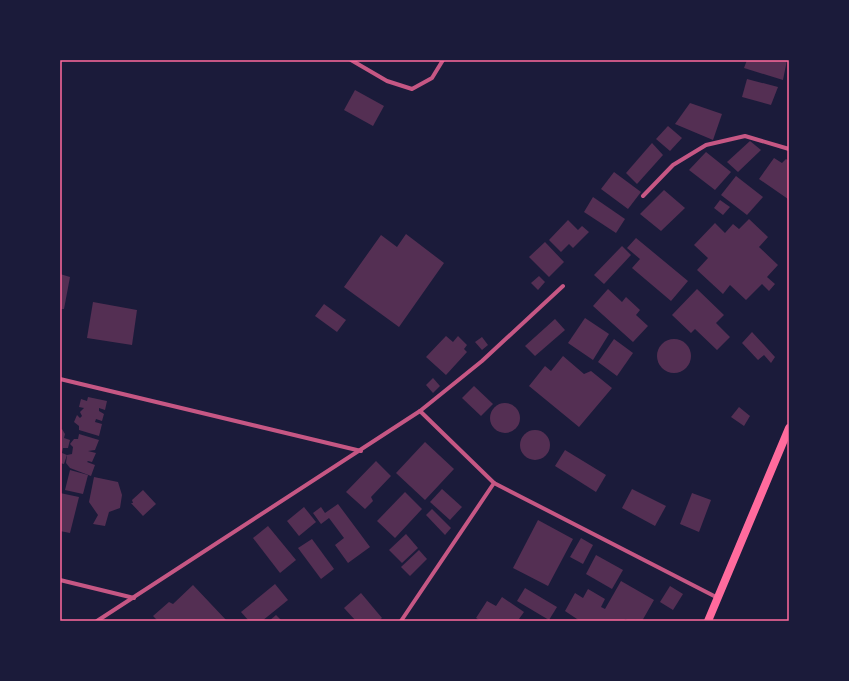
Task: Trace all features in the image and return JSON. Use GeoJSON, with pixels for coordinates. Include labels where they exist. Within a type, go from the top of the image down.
{"type":"FeatureCollection","features":[{"type":"Feature","properties":{"kind":"main road"},"geometry":{"type":"LineString","coordinates":[[708,621],[789,428]]}},
{"type":"Feature","properties":{"kind":"street"},"geometry":{"type":"LineString","coordinates":[[351,60],[387,81],[412,89],[432,78],[443,60]]}},
{"type":"Feature","properties":{"kind":"street"},"geometry":{"type":"LineString","coordinates":[[643,196],[673,165],[706,145],[746,136],[789,150]]}},
{"type":"Feature","properties":{"kind":"street"},"geometry":{"type":"LineString","coordinates":[[97,621],[361,451],[420,411],[482,361],[563,286]]}},
{"type":"Feature","properties":{"kind":"street"},"geometry":{"type":"LineString","coordinates":[[60,379],[361,451]]}},
{"type":"Feature","properties":{"kind":"street"},"geometry":{"type":"LineString","coordinates":[[420,411],[494,483],[718,598]]}},
{"type":"Feature","properties":{"kind":"street"},"geometry":{"type":"LineString","coordinates":[[401,621],[494,483]]}},
{"type":"Feature","properties":{"kind":"street"},"geometry":{"type":"LineString","coordinates":[[60,580],[134,598]]}},
{"type":"Feature","properties":{"kind":"building"},"geometry":{"type":"Polygon","coordinates":[[[747,60],[787,60],[783,80],[744,68],[747,60]]]}},
{"type":"Feature","properties":{"kind":"building"},"geometry":{"type":"Polygon","coordinates":[[[747,79],[778,87],[771,105],[742,97],[747,79]]]}},
{"type":"Feature","properties":{"kind":"building"},"geometry":{"type":"Polygon","coordinates":[[[355,90],[384,106],[373,126],[344,110],[355,90]]]}},
{"type":"Feature","properties":{"kind":"building"},"geometry":{"type":"Polygon","coordinates":[[[690,103],[722,114],[713,140],[675,124],[690,103]]]}},
{"type":"Feature","properties":{"kind":"building"},"geometry":{"type":"Polygon","coordinates":[[[668,126],[682,138],[670,151],[656,139],[668,126]]]}},
{"type":"Feature","properties":{"kind":"building"},"geometry":{"type":"Polygon","coordinates":[[[750,141],[761,150],[738,172],[727,162],[750,141]]]}},
{"type":"Feature","properties":{"kind":"building"},"geometry":{"type":"Polygon","coordinates":[[[652,143],[663,155],[637,184],[626,173],[652,143]]]}},
{"type":"Feature","properties":{"kind":"building"},"geometry":{"type":"Polygon","coordinates":[[[706,152],[731,172],[715,190],[689,170],[706,152]]]}},
{"type":"Feature","properties":{"kind":"building"},"geometry":{"type":"Polygon","coordinates":[[[774,158],[782,163],[786,159],[789,161],[788,199],[759,179],[774,158]]]}},
{"type":"Feature","properties":{"kind":"building"},"geometry":{"type":"Polygon","coordinates":[[[614,172],[641,192],[628,209],[601,189],[614,172]]]}},
{"type":"Feature","properties":{"kind":"building"},"geometry":{"type":"Polygon","coordinates":[[[736,176],[763,197],[747,215],[721,195],[736,176]]]}},
{"type":"Feature","properties":{"kind":"building"},"geometry":{"type":"Polygon","coordinates":[[[664,190],[685,208],[661,231],[640,214],[664,190]]]}},
{"type":"Feature","properties":{"kind":"building"},"geometry":{"type":"Polygon","coordinates":[[[593,197],[625,219],[616,233],[584,212],[593,197]]]}},
{"type":"Feature","properties":{"kind":"building"},"geometry":{"type":"Polygon","coordinates":[[[720,200],[730,207],[723,215],[714,208],[720,200]]]}},
{"type":"Feature","properties":{"kind":"building"},"geometry":{"type":"Polygon","coordinates":[[[749,219],[768,237],[759,247],[778,265],[767,277],[775,284],[769,291],[762,284],[746,300],[730,285],[723,294],[697,270],[708,258],[694,245],[715,223],[725,233],[733,224],[739,229],[749,219]]]}},
{"type":"Feature","properties":{"kind":"building"},"geometry":{"type":"Polygon","coordinates":[[[568,220],[578,230],[582,226],[589,232],[573,248],[569,244],[561,252],[549,240],[568,220]]]}},
{"type":"Feature","properties":{"kind":"building"},"geometry":{"type":"Polygon","coordinates":[[[406,234],[444,263],[399,327],[344,287],[381,235],[397,247],[406,234]]]}},
{"type":"Feature","properties":{"kind":"building"},"geometry":{"type":"Polygon","coordinates":[[[636,238],[688,281],[671,301],[632,268],[640,259],[627,248],[636,238]]]}},
{"type":"Feature","properties":{"kind":"building"},"geometry":{"type":"Polygon","coordinates":[[[545,242],[564,262],[549,277],[529,257],[545,242]]]}},
{"type":"Feature","properties":{"kind":"building"},"geometry":{"type":"Polygon","coordinates":[[[622,246],[631,255],[604,284],[594,275],[622,246]]]}},
{"type":"Feature","properties":{"kind":"building"},"geometry":{"type":"Polygon","coordinates":[[[60,274],[70,277],[64,309],[60,309],[60,274]]]}},
{"type":"Feature","properties":{"kind":"building"},"geometry":{"type":"Polygon","coordinates":[[[539,276],[545,282],[538,290],[531,283],[539,276]]]}},
{"type":"Feature","properties":{"kind":"building"},"geometry":{"type":"Polygon","coordinates":[[[608,289],[622,302],[626,297],[640,310],[636,315],[648,326],[633,342],[593,306],[608,289]]]}},
{"type":"Feature","properties":{"kind":"building"},"geometry":{"type":"Polygon","coordinates":[[[697,289],[724,315],[716,323],[730,337],[717,350],[695,329],[691,333],[672,315],[697,289]]]}},
{"type":"Feature","properties":{"kind":"building"},"geometry":{"type":"Polygon","coordinates":[[[93,302],[137,310],[132,345],[87,338],[93,302]]]}},
{"type":"Feature","properties":{"kind":"building"},"geometry":{"type":"Polygon","coordinates":[[[324,304],[346,320],[337,332],[315,316],[324,304]]]}},
{"type":"Feature","properties":{"kind":"building"},"geometry":{"type":"Polygon","coordinates":[[[585,318],[609,334],[593,360],[568,343],[585,318]]]}},
{"type":"Feature","properties":{"kind":"building"},"geometry":{"type":"Polygon","coordinates":[[[555,319],[565,330],[535,356],[525,346],[555,319]]]}},
{"type":"Feature","properties":{"kind":"building"},"geometry":{"type":"Polygon","coordinates":[[[752,332],[775,357],[771,363],[764,355],[758,360],[742,343],[752,332]]]}},
{"type":"Feature","properties":{"kind":"building"},"geometry":{"type":"Polygon","coordinates":[[[446,336],[453,342],[458,336],[467,345],[464,349],[467,352],[446,375],[426,357],[446,336]]]}},
{"type":"Feature","properties":{"kind":"building"},"geometry":{"type":"Polygon","coordinates":[[[482,337],[488,345],[482,350],[475,342],[482,337]]]}},
{"type":"Feature","properties":{"kind":"building"},"geometry":{"type":"Polygon","coordinates":[[[614,339],[633,353],[617,376],[598,362],[614,339]]]}},
{"type":"Feature","properties":{"kind":"building"},"geometry":{"type":"Polygon","coordinates":[[[674,339],[686,344],[691,356],[686,368],[674,373],[662,368],[657,356],[662,344],[674,339]]]}},
{"type":"Feature","properties":{"kind":"building"},"geometry":{"type":"Polygon","coordinates":[[[563,356],[584,374],[591,371],[612,388],[579,427],[529,386],[545,366],[551,371],[563,356]]]}},
{"type":"Feature","properties":{"kind":"building"},"geometry":{"type":"Polygon","coordinates":[[[433,378],[440,386],[433,393],[426,385],[433,378]]]}},
{"type":"Feature","properties":{"kind":"building"},"geometry":{"type":"Polygon","coordinates":[[[474,386],[493,404],[481,416],[462,398],[474,386]]]}},
{"type":"Feature","properties":{"kind":"building"},"geometry":{"type":"Polygon","coordinates":[[[88,397],[107,401],[105,410],[99,408],[99,411],[104,414],[102,421],[96,419],[95,422],[102,424],[99,436],[79,430],[79,426],[74,422],[77,415],[80,418],[82,416],[80,412],[84,408],[79,407],[81,399],[87,401],[88,397]]]}},
{"type":"Feature","properties":{"kind":"building"},"geometry":{"type":"Polygon","coordinates":[[[505,403],[511,404],[519,412],[519,424],[511,432],[505,433],[499,432],[491,424],[490,418],[491,412],[499,404],[505,403]]]}},
{"type":"Feature","properties":{"kind":"building"},"geometry":{"type":"Polygon","coordinates":[[[739,407],[750,416],[744,426],[731,417],[739,407]]]}},
{"type":"Feature","properties":{"kind":"building"},"geometry":{"type":"Polygon","coordinates":[[[62,429],[65,434],[64,438],[70,440],[68,448],[63,448],[62,453],[67,455],[64,464],[60,463],[60,430],[62,429]]]}},
{"type":"Feature","properties":{"kind":"building"},"geometry":{"type":"Polygon","coordinates":[[[535,430],[541,431],[549,439],[549,451],[541,459],[535,460],[529,459],[521,451],[520,445],[521,439],[529,431],[535,430]]]}},
{"type":"Feature","properties":{"kind":"building"},"geometry":{"type":"Polygon","coordinates":[[[79,434],[99,440],[95,450],[88,451],[96,453],[92,462],[87,462],[95,465],[91,476],[70,468],[66,463],[67,455],[72,454],[73,447],[70,444],[74,439],[78,439],[79,434]]]}},
{"type":"Feature","properties":{"kind":"building"},"geometry":{"type":"Polygon","coordinates":[[[425,442],[454,469],[425,500],[396,473],[425,442]]]}},
{"type":"Feature","properties":{"kind":"building"},"geometry":{"type":"Polygon","coordinates":[[[565,450],[606,475],[596,492],[555,466],[565,450]]]}},
{"type":"Feature","properties":{"kind":"building"},"geometry":{"type":"Polygon","coordinates":[[[376,461],[391,476],[371,497],[373,501],[365,509],[346,492],[376,461]]]}},
{"type":"Feature","properties":{"kind":"building"},"geometry":{"type":"Polygon","coordinates":[[[70,470],[88,475],[83,494],[65,490],[70,470]]]}},
{"type":"Feature","properties":{"kind":"building"},"geometry":{"type":"Polygon","coordinates":[[[94,477],[118,482],[122,495],[120,508],[109,512],[105,526],[93,524],[98,515],[89,502],[94,477]]]}},
{"type":"Feature","properties":{"kind":"building"},"geometry":{"type":"Polygon","coordinates":[[[442,489],[462,507],[450,520],[430,502],[442,489]]]}},
{"type":"Feature","properties":{"kind":"building"},"geometry":{"type":"Polygon","coordinates":[[[632,489],[666,506],[655,526],[622,508],[632,489]]]}},
{"type":"Feature","properties":{"kind":"building"},"geometry":{"type":"Polygon","coordinates":[[[143,490],[156,504],[143,516],[131,503],[133,503],[132,500],[143,490]]]}},
{"type":"Feature","properties":{"kind":"building"},"geometry":{"type":"Polygon","coordinates":[[[405,492],[422,509],[395,538],[377,521],[405,492]]]}},
{"type":"Feature","properties":{"kind":"building"},"geometry":{"type":"Polygon","coordinates":[[[60,493],[79,497],[70,533],[60,531],[60,493]]]}},
{"type":"Feature","properties":{"kind":"building"},"geometry":{"type":"Polygon","coordinates":[[[692,493],[711,500],[699,532],[680,524],[692,493]]]}},
{"type":"Feature","properties":{"kind":"building"},"geometry":{"type":"Polygon","coordinates":[[[338,504],[370,547],[348,563],[335,545],[344,538],[329,518],[321,524],[313,513],[321,507],[325,513],[338,504]]]}},
{"type":"Feature","properties":{"kind":"building"},"geometry":{"type":"Polygon","coordinates":[[[304,507],[316,522],[299,536],[287,521],[304,507]]]}},
{"type":"Feature","properties":{"kind":"building"},"geometry":{"type":"Polygon","coordinates":[[[432,509],[451,528],[445,535],[426,515],[432,509]]]}},
{"type":"Feature","properties":{"kind":"building"},"geometry":{"type":"Polygon","coordinates":[[[538,520],[573,539],[548,586],[513,568],[538,520]]]}},
{"type":"Feature","properties":{"kind":"building"},"geometry":{"type":"Polygon","coordinates":[[[268,526],[296,560],[280,573],[253,538],[268,526]]]}},
{"type":"Feature","properties":{"kind":"building"},"geometry":{"type":"Polygon","coordinates":[[[406,534],[418,548],[402,563],[389,550],[406,534]]]}},
{"type":"Feature","properties":{"kind":"building"},"geometry":{"type":"Polygon","coordinates":[[[581,538],[593,545],[583,564],[570,557],[581,538]]]}},
{"type":"Feature","properties":{"kind":"building"},"geometry":{"type":"Polygon","coordinates":[[[312,539],[334,569],[321,579],[298,548],[312,539]]]}},
{"type":"Feature","properties":{"kind":"building"},"geometry":{"type":"Polygon","coordinates":[[[419,550],[427,559],[410,576],[401,567],[419,550]]]}},
{"type":"Feature","properties":{"kind":"building"},"geometry":{"type":"Polygon","coordinates":[[[596,555],[623,570],[612,589],[586,574],[596,555]]]}},
{"type":"Feature","properties":{"kind":"building"},"geometry":{"type":"Polygon","coordinates":[[[621,581],[654,600],[642,621],[630,621],[625,619],[624,621],[580,621],[565,611],[575,593],[583,598],[588,589],[605,599],[601,607],[605,609],[621,581]]]}},
{"type":"Feature","properties":{"kind":"building"},"geometry":{"type":"Polygon","coordinates":[[[275,584],[288,600],[262,621],[249,621],[241,612],[275,584]]]}},
{"type":"Feature","properties":{"kind":"building"},"geometry":{"type":"Polygon","coordinates":[[[193,585],[227,621],[158,621],[153,616],[169,602],[173,604],[193,585]]]}},
{"type":"Feature","properties":{"kind":"building"},"geometry":{"type":"Polygon","coordinates":[[[670,586],[683,594],[673,610],[660,602],[670,586]]]}},
{"type":"Feature","properties":{"kind":"building"},"geometry":{"type":"Polygon","coordinates":[[[525,588],[557,607],[549,620],[517,601],[525,588]]]}},
{"type":"Feature","properties":{"kind":"building"},"geometry":{"type":"Polygon","coordinates":[[[361,593],[382,618],[378,621],[356,621],[344,608],[361,593]]]}},
{"type":"Feature","properties":{"kind":"building"},"geometry":{"type":"Polygon","coordinates":[[[502,597],[524,612],[519,619],[523,621],[481,621],[476,618],[487,601],[496,606],[502,597]]]}},
{"type":"Feature","properties":{"kind":"building"},"geometry":{"type":"Polygon","coordinates":[[[276,615],[282,621],[269,621],[276,615]]]}}]}
